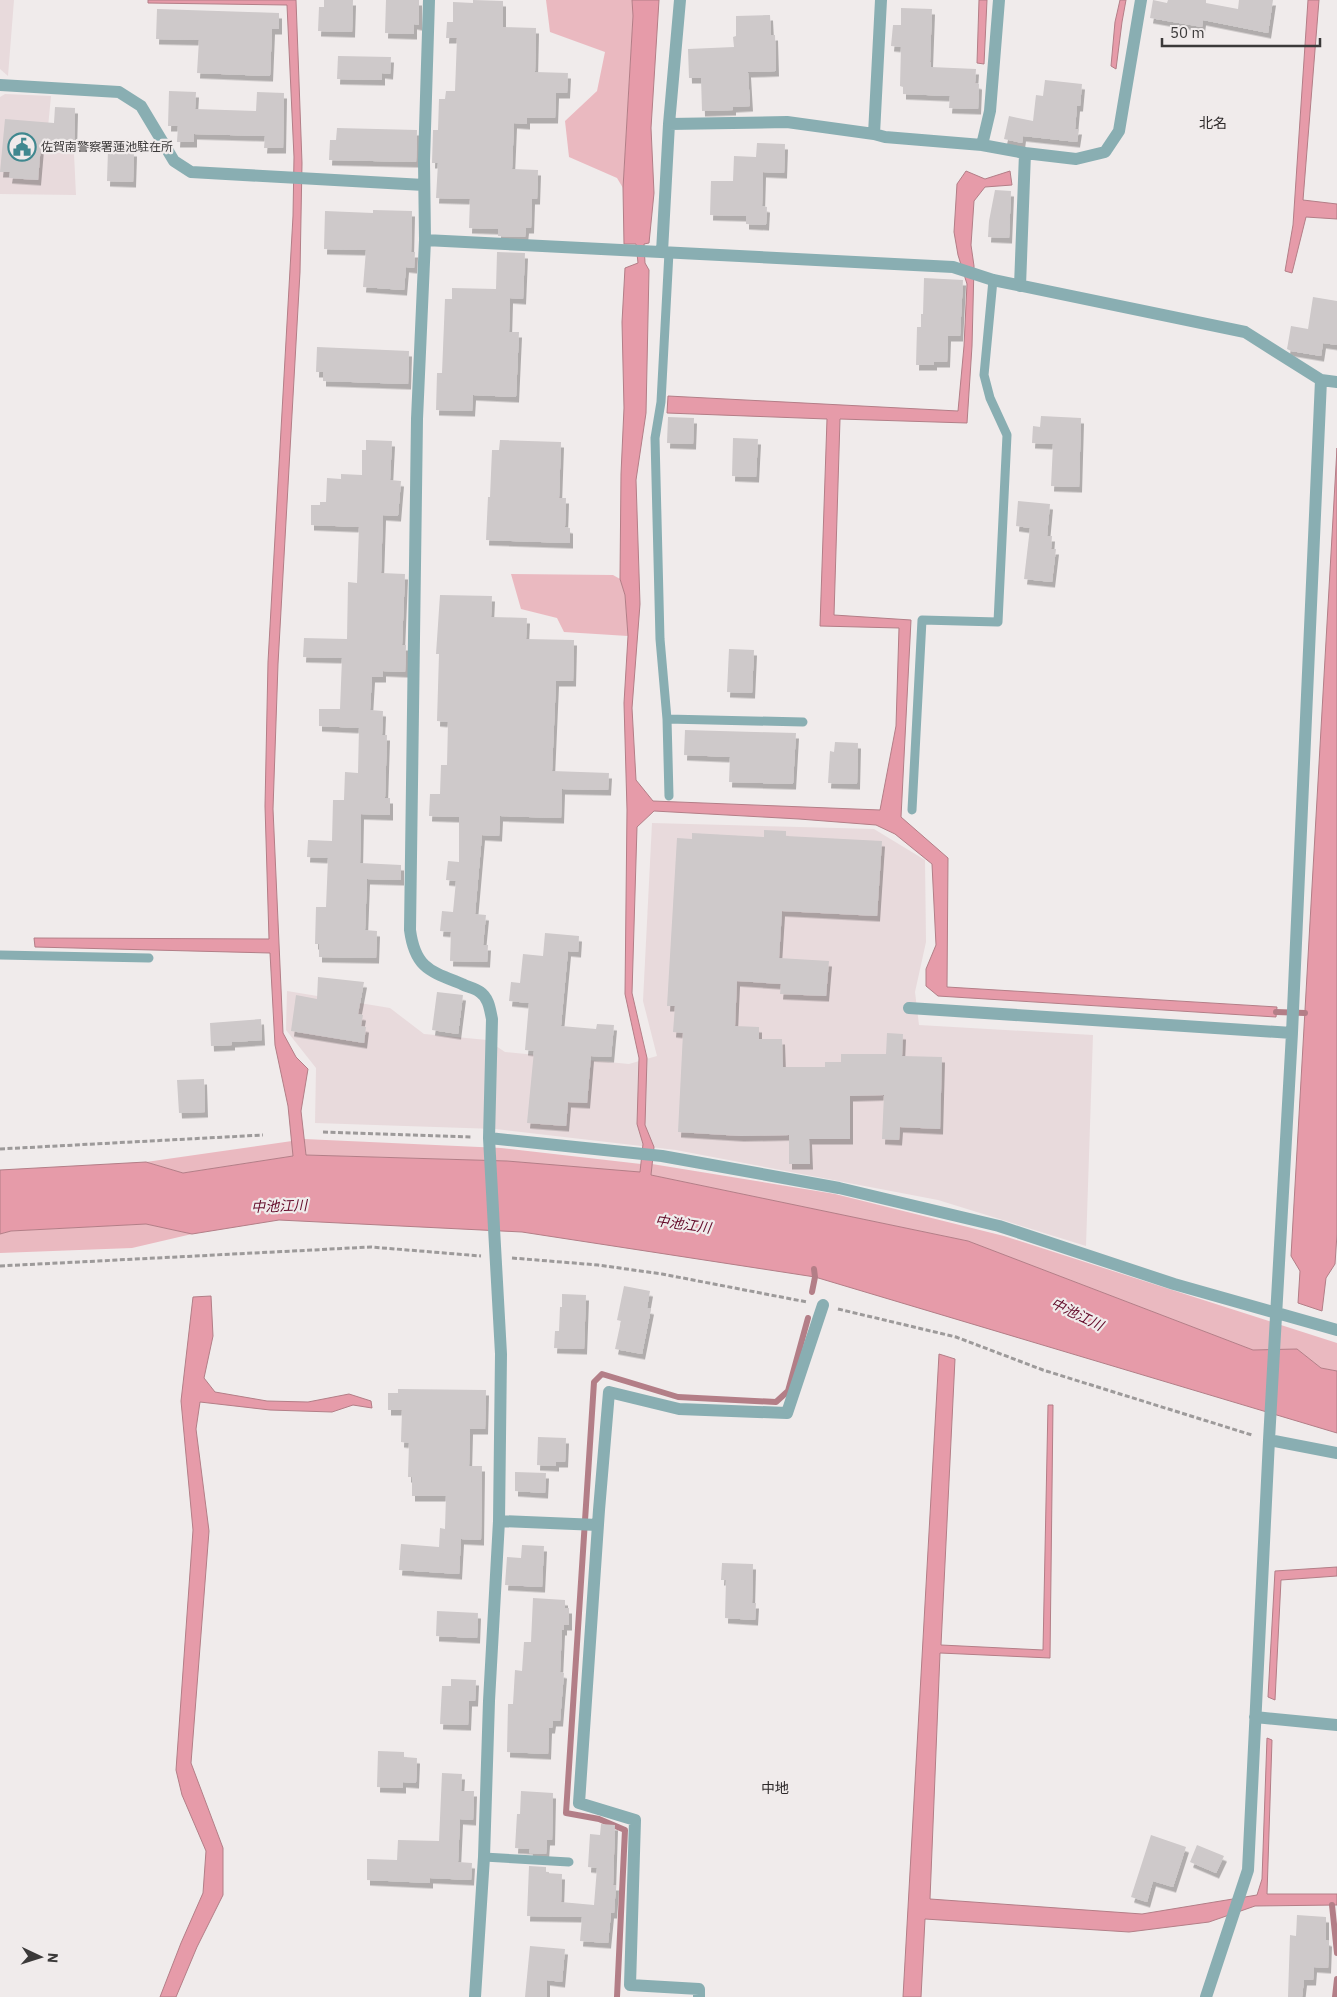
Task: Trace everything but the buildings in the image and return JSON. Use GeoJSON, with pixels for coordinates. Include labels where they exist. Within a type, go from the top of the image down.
{"type":"FeatureCollection","features":[{"type":"Feature","properties":{"kind":"street"},"geometry":{"type":"LineString","coordinates":[[429,0],[424,185],[425,240],[417,419],[410,930],[412,945],[417,958],[432,972],[480,992],[489,1003],[492,1020],[489,1138],[501,1354],[499,1521],[489,1701],[484,1857],[474,1997]]}},
{"type":"Feature","properties":{"kind":"street"},"geometry":{"type":"LineString","coordinates":[[660,252],[680,0]]}},
{"type":"Feature","properties":{"kind":"street"},"geometry":{"type":"LineString","coordinates":[[874,134],[880,0]]}},
{"type":"Feature","properties":{"kind":"street"},"geometry":{"type":"LineString","coordinates":[[982,145],[990,111],[999,0]]}},
{"type":"Feature","properties":{"kind":"street"},"geometry":{"type":"LineString","coordinates":[[669,124],[787,122],[874,134],[885,138],[982,145],[1025,153],[1076,159],[1105,152],[1119,131],[1141,0]]}},
{"type":"Feature","properties":{"kind":"street"},"geometry":{"type":"LineString","coordinates":[[0,85],[119,92],[141,106],[174,161],[191,172],[291,176],[424,185]]}},
{"type":"Feature","properties":{"kind":"street"},"geometry":{"type":"LineString","coordinates":[[1020,286],[1025,153]]}},
{"type":"Feature","properties":{"kind":"street"},"geometry":{"type":"LineString","coordinates":[[425,240],[953,267],[993,280],[1245,332],[1321,380],[1337,382]]}},
{"type":"Feature","properties":{"kind":"street"},"geometry":{"type":"LineString","coordinates":[[1206,1997],[1248,1870],[1269,1436],[1292,1033],[1321,380]]}},
{"type":"Feature","properties":{"kind":"street"},"geometry":{"type":"LineString","coordinates":[[909,1008],[1292,1033]]}},
{"type":"Feature","properties":{"kind":"street"},"geometry":{"type":"LineString","coordinates":[[489,1138],[662,1156],[839,1188],[999,1226],[1276,1319],[1337,1330]]}},
{"type":"Feature","properties":{"kind":"street"},"geometry":{"type":"LineString","coordinates":[[698,1997],[699,1988],[630,1985],[635,1820],[579,1803],[589,1525],[609,1392],[679,1409],[788,1413],[823,1306]]}},
{"type":"Feature","properties":{"kind":"street"},"geometry":{"type":"LineString","coordinates":[[1269,1436],[1337,1453]]}},
{"type":"Feature","properties":{"kind":"street"},"geometry":{"type":"LineString","coordinates":[[499,1521],[589,1525]]}},
{"type":"Feature","properties":{"kind":"street"},"geometry":{"type":"LineString","coordinates":[[1255,1717],[1337,1725]]}},
{"type":"Feature","properties":{"kind":"lane"},"geometry":{"type":"LineString","coordinates":[[660,252],[661,402],[655,438],[660,639],[667,719],[669,796]]}},
{"type":"Feature","properties":{"kind":"lane"},"geometry":{"type":"LineString","coordinates":[[912,810],[922,620],[998,622],[1007,435],[990,398],[984,375],[993,280]]}},
{"type":"Feature","properties":{"kind":"lane"},"geometry":{"type":"LineString","coordinates":[[667,719],[803,722]]}},
{"type":"Feature","properties":{"kind":"lane"},"geometry":{"type":"LineString","coordinates":[[0,955],[149,958]]}},
{"type":"Feature","properties":{"kind":"lane"},"geometry":{"type":"LineString","coordinates":[[484,1857],[569,1862]]}},
{"type":"Feature","properties":{"kind":"path"},"geometry":{"type":"LineString","coordinates":[[323,1132],[489,1138]]}},
{"type":"Feature","properties":{"kind":"path"},"geometry":{"type":"LineString","coordinates":[[0,1149],[263,1135]]}},
{"type":"Feature","properties":{"kind":"path"},"geometry":{"type":"LineString","coordinates":[[0,1266],[371,1247],[598,1265],[662,1274],[823,1306],[956,1337],[1043,1370],[1269,1436]]}},
{"type":"Feature","properties":{"kind":"shaded area"},"geometry":{"type":"Polygon","coordinates":[[[0,0],[14,0],[8,76],[0,69],[0,0]]]}},
{"type":"Feature","properties":{"kind":"shaded area"},"geometry":{"type":"Polygon","coordinates":[[[546,0],[632,0],[633,16],[623,188],[617,178],[569,157],[565,121],[597,91],[605,52],[550,32],[546,0]]]}},
{"type":"Feature","properties":{"kind":"shaded area"},"geometry":{"type":"Polygon","coordinates":[[[5,94],[51,96],[46,148],[74,154],[76,195],[0,194],[0,97],[5,94]]]}},
{"type":"Feature","properties":{"kind":"shaded area"},"geometry":{"type":"Polygon","coordinates":[[[511,574],[613,575],[620,579],[625,595],[628,636],[564,632],[557,618],[521,609],[511,574]]]}},
{"type":"Feature","properties":{"kind":"shaded area"},"geometry":{"type":"Polygon","coordinates":[[[652,823],[874,829],[925,860],[926,942],[915,992],[919,1025],[1093,1035],[1086,1246],[938,1200],[676,1150],[496,1129],[315,1123],[316,1068],[286,1030],[287,991],[390,1008],[424,1034],[487,1040],[505,1052],[629,1064],[657,1056],[643,1001],[652,823]]]}},
{"type":"Feature","properties":{"kind":"shaded area"},"geometry":{"type":"Polygon","coordinates":[[[304,1139],[501,1148],[641,1164],[640,1173],[507,1161],[306,1155],[304,1139]]]}},
{"type":"Feature","properties":{"kind":"shaded area"},"geometry":{"type":"Polygon","coordinates":[[[292,1141],[293,1156],[183,1173],[146,1162],[292,1141]]]}},
{"type":"Feature","properties":{"kind":"shaded area"},"geometry":{"type":"Polygon","coordinates":[[[652,1164],[835,1194],[1004,1236],[1337,1343],[1337,1371],[1321,1368],[1297,1349],[1253,1350],[968,1241],[651,1175],[652,1164]]]}},
{"type":"Feature","properties":{"kind":"shaded area"},"geometry":{"type":"Polygon","coordinates":[[[146,1224],[192,1234],[132,1248],[0,1253],[0,1234],[11,1231],[146,1224]]]}},
{"type":"Feature","properties":{"kind":"water","name":"中池江川"},"geometry":{"type":"Polygon","coordinates":[[[148,0],[296,0],[302,163],[300,272],[278,664],[273,809],[283,1033],[296,1057],[308,1069],[301,1111],[306,1155],[507,1161],[640,1172],[643,1144],[637,1124],[639,1058],[625,994],[627,810],[624,703],[628,636],[625,595],[620,579],[624,408],[622,322],[625,268],[638,263],[636,244],[624,244],[623,188],[633,16],[632,0],[659,0],[651,128],[654,193],[649,243],[644,244],[645,263],[649,270],[646,413],[636,480],[640,604],[632,708],[636,780],[653,801],[880,810],[896,726],[899,628],[820,626],[827,419],[667,413],[668,396],[958,411],[967,284],[958,255],[954,232],[957,184],[966,171],[985,179],[1010,171],[1012,185],[985,187],[974,201],[971,245],[974,266],[972,346],[967,423],[840,419],[834,615],[911,620],[901,817],[948,858],[947,987],[1277,1007],[1276,1017],[938,996],[926,986],[926,969],[936,945],[932,864],[895,834],[876,825],[654,811],[637,827],[632,993],[647,1058],[645,1125],[654,1147],[651,1175],[968,1241],[1253,1350],[1297,1349],[1321,1368],[1337,1371],[1337,1433],[815,1277],[522,1232],[279,1220],[192,1234],[146,1224],[11,1231],[0,1234],[0,1170],[146,1162],[183,1173],[293,1156],[288,1106],[275,1045],[270,953],[35,947],[34,938],[269,939],[265,806],[268,662],[293,216],[294,157],[287,5],[148,3],[148,0]]]}},
{"type":"Feature","properties":{"kind":"water"},"geometry":{"type":"Polygon","coordinates":[[[979,0],[987,0],[984,64],[977,63],[979,0]]]}},
{"type":"Feature","properties":{"kind":"water"},"geometry":{"type":"Polygon","coordinates":[[[1120,0],[1126,0],[1116,69],[1111,66],[1115,22],[1120,0]]]}},
{"type":"Feature","properties":{"kind":"water"},"geometry":{"type":"Polygon","coordinates":[[[1308,0],[1319,0],[1303,200],[1337,204],[1337,219],[1306,217],[1292,273],[1285,271],[1293,225],[1308,0]]]}},
{"type":"Feature","properties":{"kind":"water"},"geometry":{"type":"Polygon","coordinates":[[[1337,448],[1337,1234],[1335,1264],[1326,1278],[1322,1311],[1298,1303],[1300,1271],[1291,1256],[1337,448]]]}},
{"type":"Feature","properties":{"kind":"water"},"geometry":{"type":"Polygon","coordinates":[[[211,1296],[213,1336],[204,1378],[215,1392],[267,1401],[308,1402],[349,1394],[371,1401],[372,1408],[353,1405],[332,1412],[270,1410],[200,1402],[196,1429],[209,1531],[191,1763],[223,1848],[223,1895],[197,1947],[176,1997],[160,1997],[203,1893],[206,1851],[182,1795],[176,1770],[193,1530],[181,1401],[193,1297],[211,1296]]]}},
{"type":"Feature","properties":{"kind":"water"},"geometry":{"type":"Polygon","coordinates":[[[939,1354],[955,1359],[941,1645],[1043,1650],[1048,1405],[1053,1405],[1050,1658],[940,1653],[930,1899],[1142,1914],[1257,1895],[1262,1879],[1267,1738],[1272,1740],[1267,1894],[1337,1894],[1337,1905],[1255,1906],[1209,1922],[1129,1932],[925,1919],[921,1997],[903,1997],[939,1354]]]}},
{"type":"Feature","properties":{"kind":"water"},"geometry":{"type":"Polygon","coordinates":[[[1337,1567],[1337,1576],[1281,1580],[1275,1700],[1268,1697],[1275,1571],[1337,1567]]]}},
{"type":"Feature","properties":{"kind":"waterway"},"geometry":{"type":"LineString","coordinates":[[1276,1012],[1305,1013]]}},
{"type":"Feature","properties":{"kind":"waterway"},"geometry":{"type":"LineString","coordinates":[[812,1292],[815,1277],[814,1269]]}},
{"type":"Feature","properties":{"kind":"waterway"},"geometry":{"type":"LineString","coordinates":[[617,1997],[625,1830],[599,1819],[566,1813],[594,1382],[602,1374],[678,1397],[776,1402],[788,1391],[808,1318]]}},
{"type":"Feature","properties":{"kind":"waterway"},"geometry":{"type":"LineString","coordinates":[[1332,1905],[1337,1953]]}},
{"type":"Feature","properties":{"kind":"waterway"},"geometry":{"type":"LineString","coordinates":[[1335,1997],[1337,1979]]}},
{"type":"Feature","properties":{"kind":"place","name":"佐賀南警察署蓮池駐在所"},"geometry":{"type":"Point","coordinates":[22,147]}},
{"type":"Feature","properties":{"kind":"district","name":"北名"},"geometry":{"type":"Point","coordinates":[1213,123]}},
{"type":"Feature","properties":{"kind":"district","name":"中地"},"geometry":{"type":"Point","coordinates":[775,1788]}}]}
